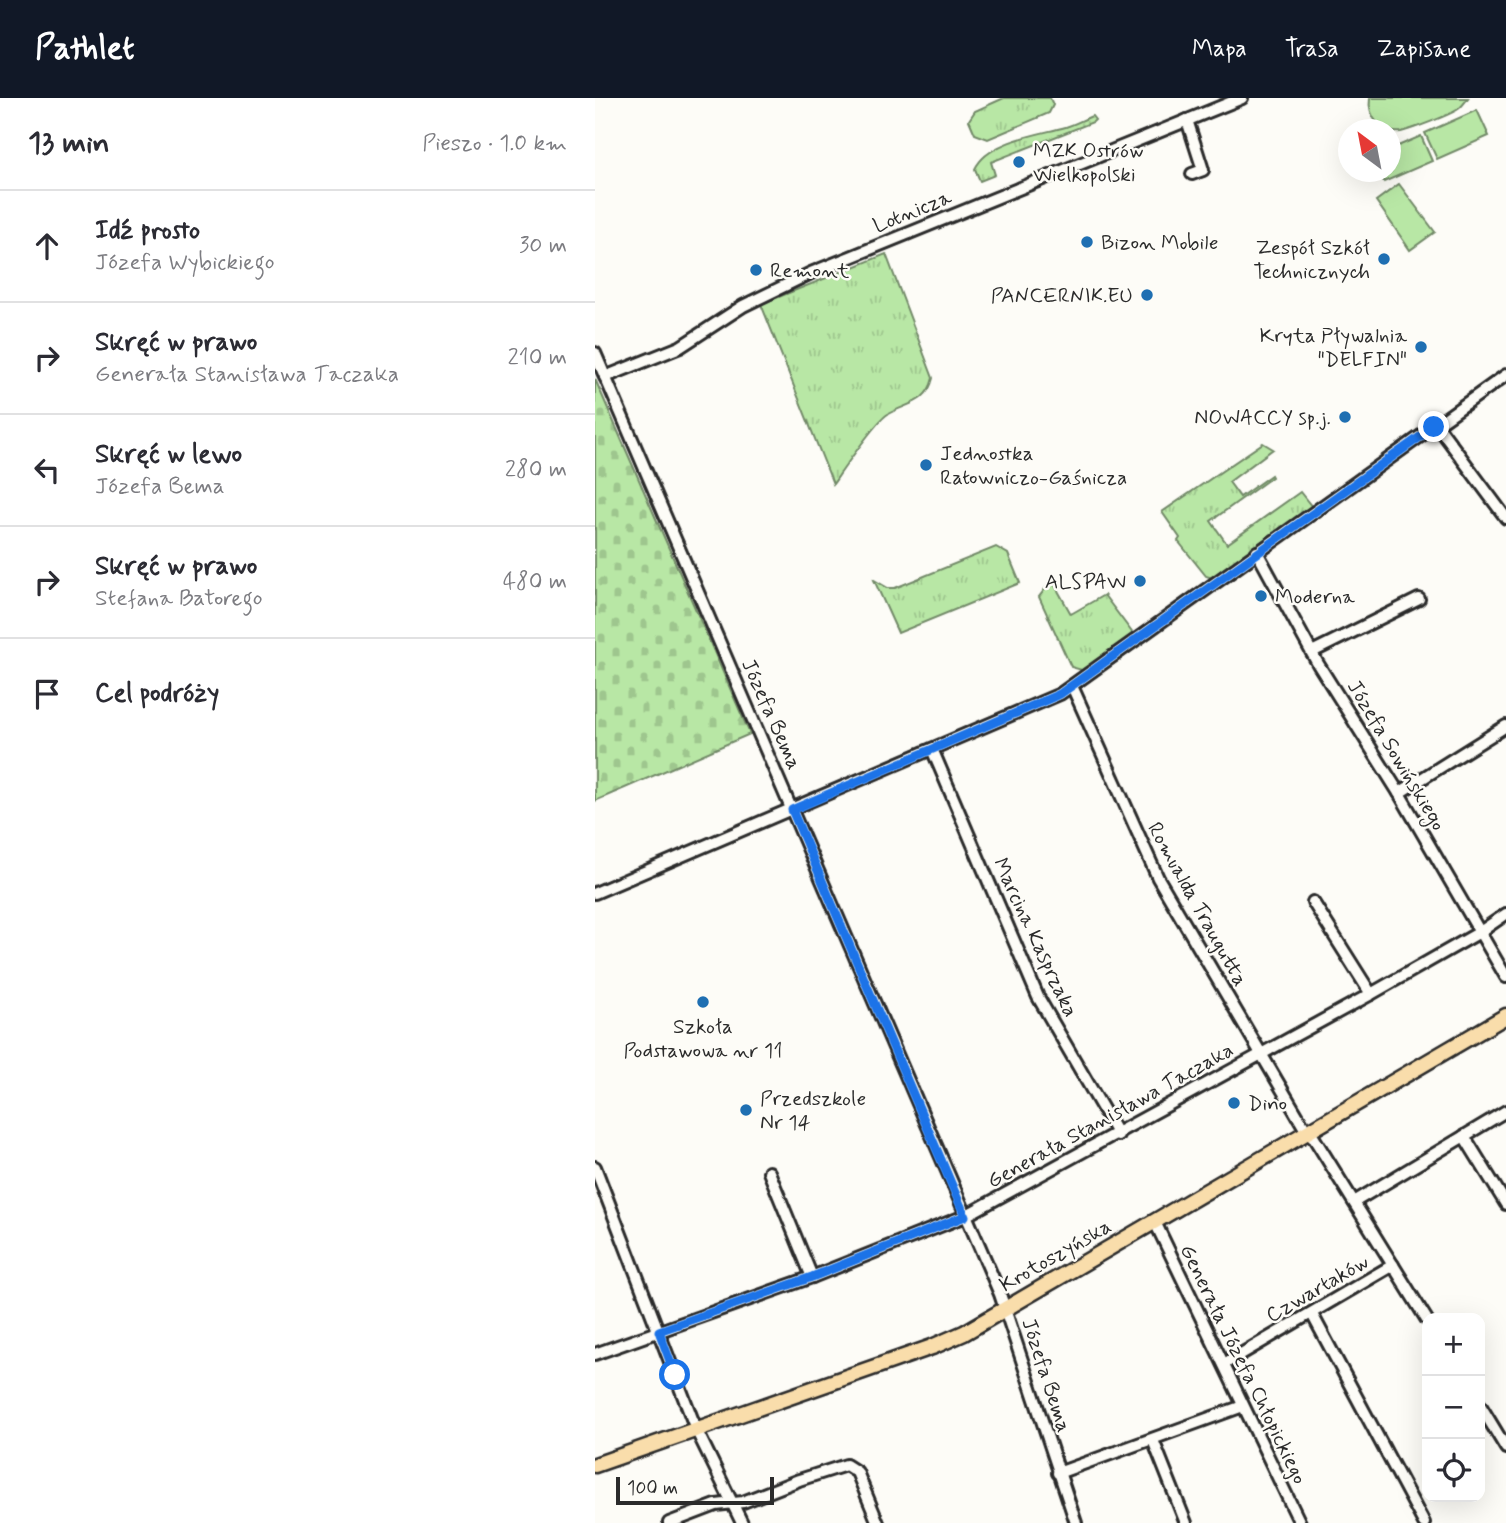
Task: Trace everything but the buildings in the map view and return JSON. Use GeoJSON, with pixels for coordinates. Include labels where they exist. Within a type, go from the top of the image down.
{"type":"FeatureCollection","features":[{"type":"Feature","properties":{"kind":"main road","name":"Krotoszyńska"},"geometry":{"type":"LineString","coordinates":[[595,1465],[932,1347],[964,1333],[1506,1016]]}},
{"type":"Feature","properties":{"kind":"street","name":"Lotnicza"},"geometry":{"type":"LineString","coordinates":[[605,377],[680,347],[743,306],[800,278],[1242,98]]}},
{"type":"Feature","properties":{"kind":"street"},"geometry":{"type":"LineString","coordinates":[[1187,120],[1203,170],[1192,174]]}},
{"type":"Feature","properties":{"kind":"street","name":"Józefa Bema"},"geometry":{"type":"LineString","coordinates":[[595,353],[1006,1309],[1076,1523]]}},
{"type":"Feature","properties":{"kind":"street"},"geometry":{"type":"LineString","coordinates":[[595,894],[1060,694],[1506,375]]}},
{"type":"Feature","properties":{"kind":"street"},"geometry":{"type":"LineString","coordinates":[[1437,425],[1506,518]]}},
{"type":"Feature","properties":{"kind":"street","name":"Józefa Sowińskiego"},"geometry":{"type":"LineString","coordinates":[[1257,552],[1312,652],[1399,793],[1506,977]]}},
{"type":"Feature","properties":{"kind":"street"},"geometry":{"type":"LineString","coordinates":[[1312,652],[1419,599]]}},
{"type":"Feature","properties":{"kind":"street","name":"Romualda Traugutta"},"geometry":{"type":"LineString","coordinates":[[1072,686],[1146,854],[1261,1054],[1423,1313]]}},
{"type":"Feature","properties":{"kind":"street"},"geometry":{"type":"LineString","coordinates":[[1399,793],[1506,726]]}},
{"type":"Feature","properties":{"kind":"street","name":"Marcina Kasprzaka"},"geometry":{"type":"LineString","coordinates":[[932,749],[1038,997],[1118,1135]]}},
{"type":"Feature","properties":{"kind":"street"},"geometry":{"type":"LineString","coordinates":[[1313,902],[1371,994]]}},
{"type":"Feature","properties":{"kind":"street","name":"Generała Stanisława Taczaka"},"geometry":{"type":"LineString","coordinates":[[595,1354],[812,1277],[965,1216],[1118,1135],[1371,994],[1506,914]]}},
{"type":"Feature","properties":{"kind":"street"},"geometry":{"type":"LineString","coordinates":[[1354,1202],[1506,1111]]}},
{"type":"Feature","properties":{"kind":"street"},"geometry":{"type":"LineString","coordinates":[[1464,1136],[1506,1204]]}},
{"type":"Feature","properties":{"kind":"street"},"geometry":{"type":"LineString","coordinates":[[595,1167],[696,1429],[742,1523]]}},
{"type":"Feature","properties":{"kind":"street"},"geometry":{"type":"LineString","coordinates":[[769,1172],[812,1277]]}},
{"type":"Feature","properties":{"kind":"street","name":"Generała Józefa Chłopickiego"},"geometry":{"type":"LineString","coordinates":[[1154,1222],[1300,1523]]}},
{"type":"Feature","properties":{"kind":"street","name":"Czwartaków"},"geometry":{"type":"LineString","coordinates":[[1224,1364],[1394,1265]]}},
{"type":"Feature","properties":{"kind":"street"},"geometry":{"type":"LineString","coordinates":[[1312,1314],[1424,1523]]}},
{"type":"Feature","properties":{"kind":"street"},"geometry":{"type":"LineString","coordinates":[[1058,1473],[1243,1406]]}},
{"type":"Feature","properties":{"kind":"street"},"geometry":{"type":"LineString","coordinates":[[1485,1413],[1506,1448]]}},
{"type":"Feature","properties":{"kind":"street"},"geometry":{"type":"LineString","coordinates":[[1153,1440],[1186,1523]]}},
{"type":"Feature","properties":{"kind":"street"},"geometry":{"type":"LineString","coordinates":[[669,1523],[716,1505],[743,1502],[799,1479],[846,1465],[857,1472],[878,1523]]}},
{"type":"Feature","properties":{"kind":"green space"},"geometry":{"type":"Polygon","coordinates":[[[1004,98],[1050,98],[1053,105],[1049,113],[988,139],[975,134],[969,120],[975,111],[1004,98]]]}},
{"type":"Feature","properties":{"kind":"green space"},"geometry":{"type":"Polygon","coordinates":[[[1370,98],[1468,98],[1459,109],[1446,116],[1401,132],[1401,119],[1374,119],[1370,98]]]}},
{"type":"Feature","properties":{"kind":"green space"},"geometry":{"type":"Polygon","coordinates":[[[1477,110],[1489,136],[1437,159],[1425,133],[1477,110]]]}},
{"type":"Feature","properties":{"kind":"green space"},"geometry":{"type":"Polygon","coordinates":[[[1092,116],[1095,120],[1093,122],[991,162],[995,175],[980,181],[975,169],[990,152],[1013,141],[1066,127],[1092,116]]]}},
{"type":"Feature","properties":{"kind":"green space"},"geometry":{"type":"Polygon","coordinates":[[[1421,136],[1432,161],[1401,175],[1401,145],[1421,136]]]}},
{"type":"Feature","properties":{"kind":"green space"},"geometry":{"type":"Polygon","coordinates":[[[1399,184],[1435,232],[1410,250],[1376,201],[1399,184]]]}},
{"type":"Feature","properties":{"kind":"green space"},"geometry":{"type":"Polygon","coordinates":[[[886,254],[933,378],[921,398],[883,418],[833,484],[761,304],[886,254]]]}},
{"type":"Feature","properties":{"kind":"green space"},"geometry":{"type":"Polygon","coordinates":[[[595,379],[750,734],[595,801],[595,379]]]}},
{"type":"Feature","properties":{"kind":"green space"},"geometry":{"type":"Polygon","coordinates":[[[1263,443],[1273,449],[1229,482],[1240,497],[1271,475],[1272,477],[1211,521],[1227,544],[1300,492],[1312,507],[1212,578],[1206,576],[1178,541],[1180,538],[1162,512],[1263,443]]]}},
{"type":"Feature","properties":{"kind":"green space"},"geometry":{"type":"Polygon","coordinates":[[[996,547],[1008,554],[1020,583],[898,633],[874,580],[888,588],[895,588],[996,547]]]}},
{"type":"Feature","properties":{"kind":"green space"},"geometry":{"type":"Polygon","coordinates":[[[1052,580],[1071,614],[1104,595],[1134,635],[1085,671],[1071,667],[1039,597],[1052,580]]]}},
{"type":"Feature","properties":{"kind":"place","name":"MZK Ostrów Wielkopolski"},"geometry":{"type":"Point","coordinates":[1019,162]}},
{"type":"Feature","properties":{"kind":"place","name":"Bizon Mobile"},"geometry":{"type":"Point","coordinates":[1087,242]}},
{"type":"Feature","properties":{"kind":"place","name":"Zespół Szkół Technicznych"},"geometry":{"type":"Point","coordinates":[1384,259]}},
{"type":"Feature","properties":{"kind":"place","name":"Remont"},"geometry":{"type":"Point","coordinates":[756,270]}},
{"type":"Feature","properties":{"kind":"place","name":"PANCERNIK.EU"},"geometry":{"type":"Point","coordinates":[1147,295]}},
{"type":"Feature","properties":{"kind":"place","name":"Kryta Pływalnia \"DELFIN\""},"geometry":{"type":"Point","coordinates":[1421,347]}},
{"type":"Feature","properties":{"kind":"place","name":"NOWACCY sp.j."},"geometry":{"type":"Point","coordinates":[1345,417]}},
{"type":"Feature","properties":{"kind":"place","name":"Jednostka Ratowniczo-Gaśnicza"},"geometry":{"type":"Point","coordinates":[926,465]}},
{"type":"Feature","properties":{"kind":"place","name":"ALSPAW"},"geometry":{"type":"Point","coordinates":[1140,581]}},
{"type":"Feature","properties":{"kind":"place","name":"Moderna"},"geometry":{"type":"Point","coordinates":[1261,596]}},
{"type":"Feature","properties":{"kind":"place","name":"Szkoła Podstawowa nr 11"},"geometry":{"type":"Point","coordinates":[703,1002]}},
{"type":"Feature","properties":{"kind":"place","name":"Dino"},"geometry":{"type":"Point","coordinates":[1234,1103]}},
{"type":"Feature","properties":{"kind":"place","name":"Przedszkole Nr 14"},"geometry":{"type":"Point","coordinates":[746,1110]}},
{"type":"Feature","properties":{"kind":"route"},"geometry":{"type":"LineString","coordinates":[[675,1375],[659,1331],[812,1277],[965,1216],[792,810],[1060,694],[1434,427]]}}]}
